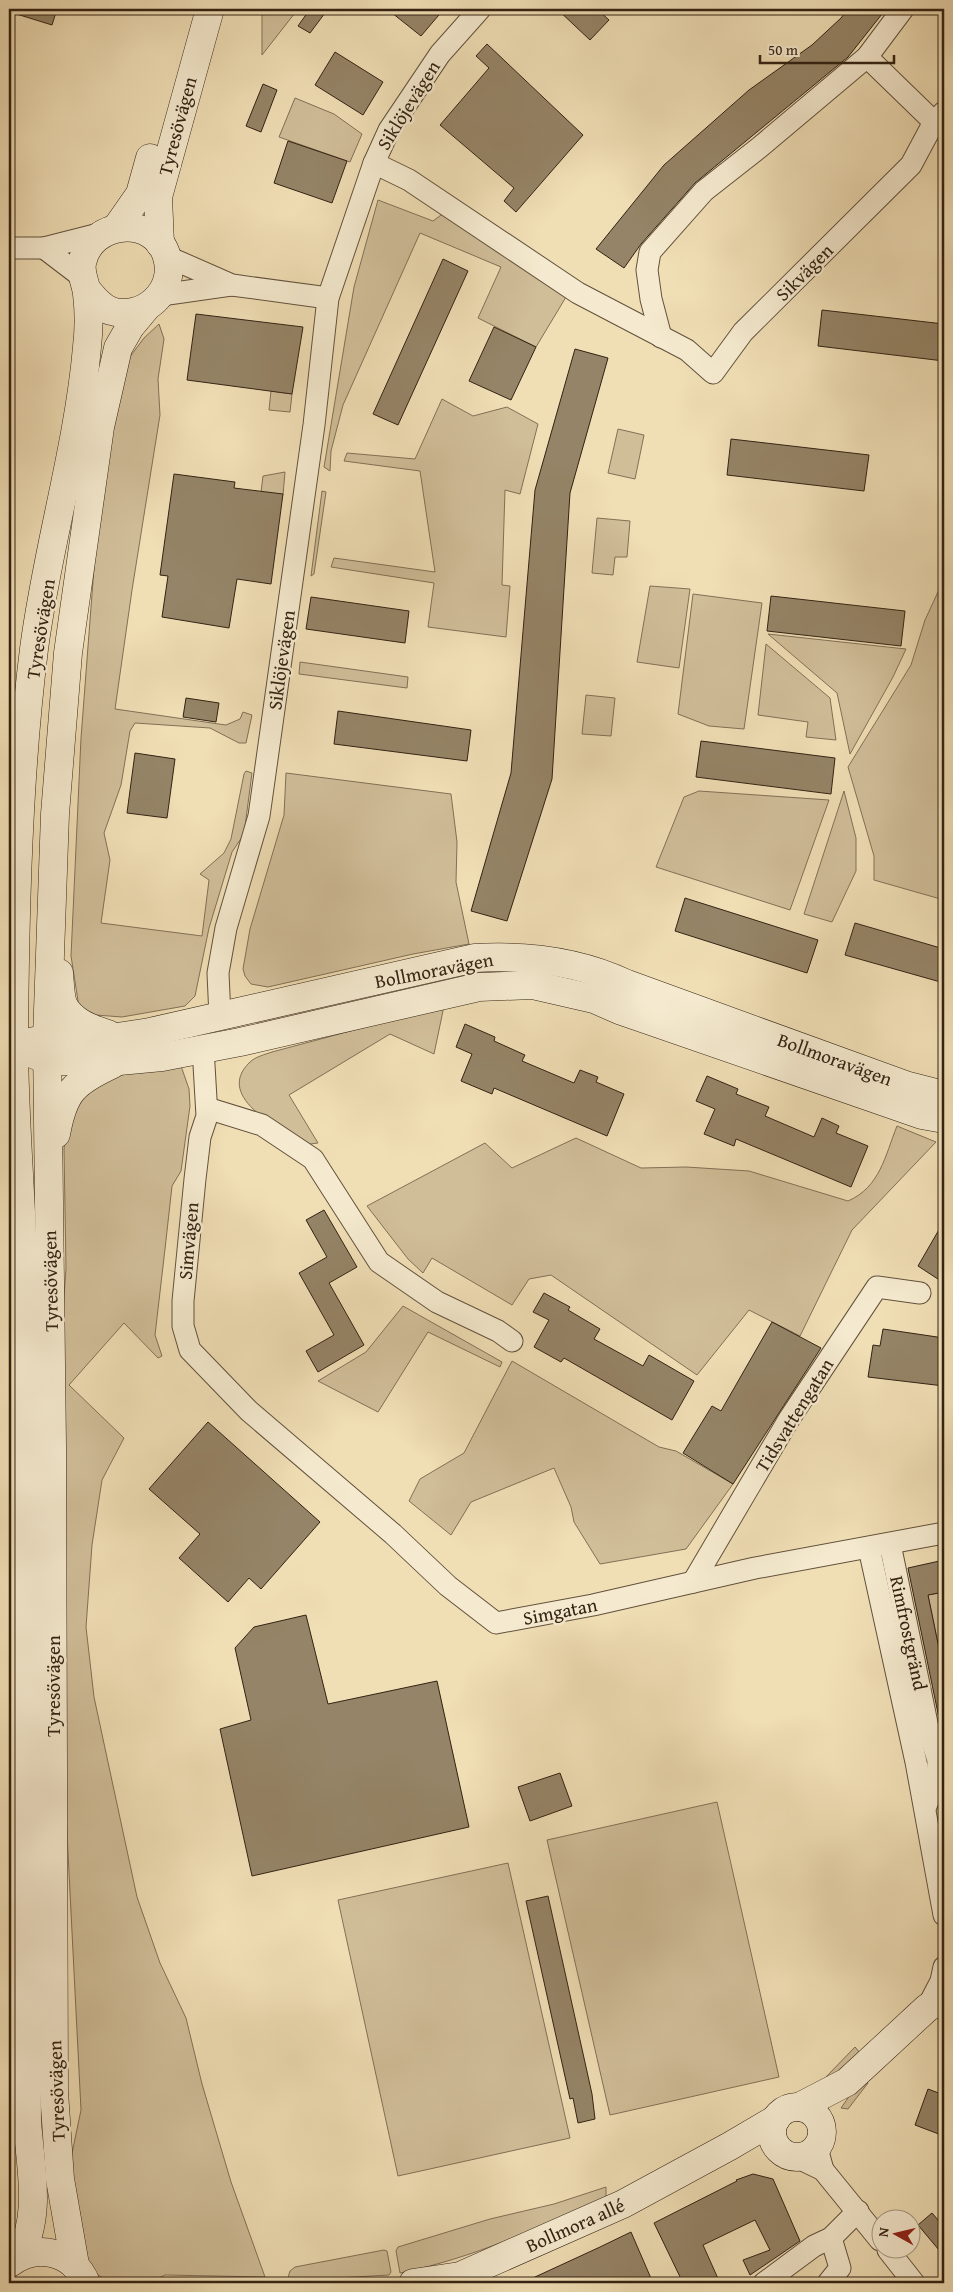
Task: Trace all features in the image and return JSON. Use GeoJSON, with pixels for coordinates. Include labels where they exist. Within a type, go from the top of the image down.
{"type":"FeatureCollection","features":[{"type":"Feature","properties":{"kind":"main road","name":"Tyresövägen"},"geometry":{"type":"LineString","coordinates":[[13,2260],[29,2235],[33,2204],[27,2111],[24,1299],[11,1044],[20,811],[34,647],[77,420],[88,342],[84,256],[90,244],[110,230],[140,194],[169,86],[203,9]]}},
{"type":"Feature","properties":{"kind":"main road","name":"Tyresövägen"},"geometry":{"type":"LineString","coordinates":[[80,2274],[60,2179],[54,2092],[47,1050],[54,814],[68,653],[100,427],[118,348],[130,327],[153,302],[167,281],[158,197],[210,9]]}},
{"type":"Feature","properties":{"kind":"main road"},"geometry":{"type":"LineString","coordinates":[[110,230],[131,227],[149,234],[164,251]]}},
{"type":"Feature","properties":{"kind":"main road"},"geometry":{"type":"LineString","coordinates":[[84,284],[98,304],[110,311],[131,313],[153,302]]}},
{"type":"Feature","properties":{"kind":"main road","name":"Bollmoravägen"},"geometry":{"type":"LineString","coordinates":[[52,922],[63,1004],[75,1019],[118,1049]]}},
{"type":"Feature","properties":{"kind":"main road","name":"Bollmoravägen"},"geometry":{"type":"LineString","coordinates":[[49,1175],[61,1108],[70,1091],[118,1049],[220,1017],[475,958],[507,956],[540,958],[604,973],[627,984],[905,1085],[944,1095]]}},
{"type":"Feature","properties":{"kind":"main road"},"geometry":{"type":"LineString","coordinates":[[620,1010],[627,984]]}},
{"type":"Feature","properties":{"kind":"main road","name":"Bollmoravägen"},"geometry":{"type":"LineString","coordinates":[[47,1050],[118,1049],[162,1057],[240,1042],[479,987],[533,985],[594,999],[620,1010],[922,1115],[944,1119]]}},
{"type":"Feature","properties":{"kind":"main road"},"geometry":{"type":"LineString","coordinates":[[203,1048],[220,1017]]}},
{"type":"Feature","properties":{"kind":"main road"},"geometry":{"type":"LineString","coordinates":[[11,1044],[47,1050]]}},
{"type":"Feature","properties":{"kind":"main road","name":"Bollmora allé"},"geometry":{"type":"LineString","coordinates":[[422,2283],[460,2276],[623,2204],[730,2146],[847,2082],[935,2003]]}},
{"type":"Feature","properties":{"kind":"main road","name":"Bollmora allé"},"geometry":{"type":"LineString","coordinates":[[808,2152],[836,2110],[847,2082]]}},
{"type":"Feature","properties":{"kind":"main road"},"geometry":{"type":"LineString","coordinates":[[788,2113],[814,2114],[821,2125],[808,2152],[776,2146],[772,2132],[788,2113]]}},
{"type":"Feature","properties":{"kind":"main road"},"geometry":{"type":"LineString","coordinates":[[730,2146],[808,2152]]}},
{"type":"Feature","properties":{"kind":"main road","name":"Tyresövägen"},"geometry":{"type":"LineString","coordinates":[[13,2260],[26,2253],[45,2251],[62,2256],[80,2274]]}},
{"type":"Feature","properties":{"kind":"street","name":"Siklöjevägen"},"geometry":{"type":"LineString","coordinates":[[220,1017],[218,973],[226,928],[259,816],[314,425],[328,298],[374,163],[390,130],[440,54],[480,9]]}},
{"type":"Feature","properties":{"kind":"street"},"geometry":{"type":"LineString","coordinates":[[661,337],[651,299],[647,270],[650,252],[704,191],[760,147],[866,57],[903,9]]}},
{"type":"Feature","properties":{"kind":"street","name":"Sikvägen"},"geometry":{"type":"LineString","coordinates":[[374,163],[409,180],[578,293],[687,350],[713,373],[743,332],[911,165],[939,117],[866,57]]}},
{"type":"Feature","properties":{"kind":"street"},"geometry":{"type":"LineString","coordinates":[[9,248],[44,248],[110,230]]}},
{"type":"Feature","properties":{"kind":"street"},"geometry":{"type":"LineString","coordinates":[[44,248],[84,284]]}},
{"type":"Feature","properties":{"kind":"street"},"geometry":{"type":"LineString","coordinates":[[164,251],[232,285],[328,298]]}},
{"type":"Feature","properties":{"kind":"street"},"geometry":{"type":"LineString","coordinates":[[153,302],[232,285]]}},
{"type":"Feature","properties":{"kind":"street","name":"Simvägen"},"geometry":{"type":"LineString","coordinates":[[203,1048],[207,1116],[200,1137],[195,1179],[183,1301],[183,1326],[190,1350],[249,1410]]}},
{"type":"Feature","properties":{"kind":"street"},"geometry":{"type":"LineString","coordinates":[[207,1108],[262,1125],[302,1150],[313,1159],[379,1262],[437,1302],[498,1331],[512,1341]]}},
{"type":"Feature","properties":{"kind":"street","name":"Tidsvattengatan"},"geometry":{"type":"LineString","coordinates":[[693,1582],[789,1419],[877,1287],[920,1293]]}},
{"type":"Feature","properties":{"kind":"street","name":"Simgatan"},"geometry":{"type":"LineString","coordinates":[[249,1410],[393,1534],[448,1586],[496,1623],[944,1533]]}},
{"type":"Feature","properties":{"kind":"street","name":"Rimfrostgränd"},"geometry":{"type":"LineString","coordinates":[[890,1544],[936,1727],[938,1760],[936,1781],[925,1808]]}},
{"type":"Feature","properties":{"kind":"street","name":"Rimfrostgränd"},"geometry":{"type":"LineString","coordinates":[[869,1548],[925,1808],[944,1915]]}},
{"type":"Feature","properties":{"kind":"street"},"geometry":{"type":"LineString","coordinates":[[935,2003],[944,1967]]}},
{"type":"Feature","properties":{"kind":"street"},"geometry":{"type":"LineString","coordinates":[[808,2152],[870,2227]]}},
{"type":"Feature","properties":{"kind":"street"},"geometry":{"type":"LineString","coordinates":[[764,2283],[814,2246],[831,2238],[858,2211]]}},
{"type":"Feature","properties":{"kind":"street"},"geometry":{"type":"LineString","coordinates":[[828,2283],[840,2268],[831,2238]]}},
{"type":"Feature","properties":{"kind":"street"},"geometry":{"type":"LineString","coordinates":[[896,2260],[914,2283]]}},
{"type":"Feature","properties":{"kind":"shaded area"},"geometry":{"type":"Polygon","coordinates":[[[262,9],[298,9],[262,55],[262,9]]]}},
{"type":"Feature","properties":{"kind":"shaded area"},"geometry":{"type":"Polygon","coordinates":[[[295,98],[334,114],[362,134],[350,162],[279,137],[295,98]]]}},
{"type":"Feature","properties":{"kind":"shaded area"},"geometry":{"type":"Polygon","coordinates":[[[378,200],[433,221],[445,212],[569,292],[536,347],[478,318],[501,267],[420,233],[343,405],[331,451],[330,471],[324,467],[354,287],[378,200]]]}},
{"type":"Feature","properties":{"kind":"shaded area"},"geometry":{"type":"Polygon","coordinates":[[[159,324],[164,339],[158,379],[160,415],[115,709],[226,725],[240,719],[243,712],[252,715],[246,743],[239,743],[210,728],[135,723],[130,731],[121,785],[104,833],[110,860],[101,923],[202,936],[209,880],[200,874],[224,853],[231,839],[244,774],[246,771],[252,773],[244,834],[232,852],[209,928],[195,996],[185,1006],[122,1017],[96,1015],[79,1007],[71,956],[81,738],[99,503],[108,432],[129,358],[144,338],[159,324]]]}},
{"type":"Feature","properties":{"kind":"shaded area"},"geometry":{"type":"Polygon","coordinates":[[[271,391],[292,394],[290,412],[269,410],[271,391]]]}},
{"type":"Feature","properties":{"kind":"shaded area"},"geometry":{"type":"Polygon","coordinates":[[[442,399],[473,416],[507,407],[538,424],[520,494],[505,490],[502,585],[510,586],[506,637],[428,627],[434,583],[331,567],[334,558],[435,572],[420,471],[344,461],[347,453],[415,459],[442,399]]]}},
{"type":"Feature","properties":{"kind":"shaded area"},"geometry":{"type":"Polygon","coordinates":[[[618,429],[644,435],[635,479],[608,473],[618,429]]]}},
{"type":"Feature","properties":{"kind":"shaded area"},"geometry":{"type":"Polygon","coordinates":[[[285,472],[283,495],[261,492],[263,476],[285,472]]]}},
{"type":"Feature","properties":{"kind":"shaded area"},"geometry":{"type":"Polygon","coordinates":[[[322,491],[326,492],[314,574],[311,576],[322,491]]]}},
{"type":"Feature","properties":{"kind":"shaded area"},"geometry":{"type":"Polygon","coordinates":[[[597,518],[630,521],[627,557],[615,557],[613,575],[592,573],[597,518]]]}},
{"type":"Feature","properties":{"kind":"shaded area"},"geometry":{"type":"Polygon","coordinates":[[[944,579],[944,900],[874,880],[874,856],[848,767],[911,665],[925,620],[944,579]]]}},
{"type":"Feature","properties":{"kind":"shaded area"},"geometry":{"type":"Polygon","coordinates":[[[650,586],[690,589],[679,668],[637,662],[650,586]]]}},
{"type":"Feature","properties":{"kind":"shaded area"},"geometry":{"type":"Polygon","coordinates":[[[693,594],[762,603],[744,729],[709,726],[678,714],[693,594]]]}},
{"type":"Feature","properties":{"kind":"shaded area"},"geometry":{"type":"Polygon","coordinates":[[[768,634],[906,649],[893,677],[850,754],[837,693],[768,634]]]}},
{"type":"Feature","properties":{"kind":"shaded area"},"geometry":{"type":"Polygon","coordinates":[[[766,644],[830,698],[836,740],[806,737],[808,722],[758,715],[766,644]]]}},
{"type":"Feature","properties":{"kind":"shaded area"},"geometry":{"type":"Polygon","coordinates":[[[300,662],[408,677],[407,688],[299,674],[300,662]]]}},
{"type":"Feature","properties":{"kind":"shaded area"},"geometry":{"type":"Polygon","coordinates":[[[586,695],[615,698],[611,736],[582,734],[586,695]]]}},
{"type":"Feature","properties":{"kind":"shaded area"},"geometry":{"type":"Polygon","coordinates":[[[286,773],[451,794],[457,842],[456,882],[469,944],[413,954],[268,987],[251,984],[245,976],[243,969],[250,929],[284,815],[286,773]]]}},
{"type":"Feature","properties":{"kind":"shaded area"},"geometry":{"type":"Polygon","coordinates":[[[699,791],[829,800],[790,910],[656,867],[684,797],[699,791]]]}},
{"type":"Feature","properties":{"kind":"shaded area"},"geometry":{"type":"Polygon","coordinates":[[[844,791],[856,838],[856,871],[832,922],[804,914],[844,791]]]}},
{"type":"Feature","properties":{"kind":"shaded area"},"geometry":{"type":"Polygon","coordinates":[[[481,970],[553,974],[596,986],[575,985],[259,1025],[256,1018],[481,970]]]}},
{"type":"Feature","properties":{"kind":"shaded area"},"geometry":{"type":"Polygon","coordinates":[[[444,1006],[434,1054],[390,1034],[289,1095],[318,1143],[310,1144],[270,1122],[256,1112],[246,1101],[240,1088],[241,1075],[250,1062],[261,1056],[444,1006]]]}},
{"type":"Feature","properties":{"kind":"shaded area"},"geometry":{"type":"Polygon","coordinates":[[[181,1066],[189,1089],[190,1106],[181,1171],[172,1186],[155,1335],[162,1356],[158,1358],[124,1323],[69,1385],[124,1438],[102,1480],[92,1545],[86,1627],[94,1697],[137,1897],[160,1963],[186,2018],[202,2084],[231,2182],[265,2277],[165,2275],[149,2283],[111,2283],[95,2273],[81,2258],[71,2158],[81,2110],[64,1773],[58,1386],[66,1268],[64,1149],[68,1119],[83,1092],[124,1073],[181,1066]]]}},
{"type":"Feature","properties":{"kind":"shaded area"},"geometry":{"type":"Polygon","coordinates":[[[897,1126],[936,1142],[852,1230],[800,1336],[749,1310],[697,1375],[551,1275],[529,1279],[512,1305],[432,1258],[423,1273],[408,1259],[367,1206],[485,1143],[512,1168],[576,1138],[641,1168],[686,1167],[749,1171],[848,1201],[867,1188],[880,1170],[897,1126]]]}},
{"type":"Feature","properties":{"kind":"shaded area"},"geometry":{"type":"Polygon","coordinates":[[[403,1306],[502,1362],[500,1367],[428,1332],[378,1412],[318,1381],[366,1352],[403,1306]]]}},
{"type":"Feature","properties":{"kind":"shaded area"},"geometry":{"type":"Polygon","coordinates":[[[512,1361],[659,1447],[676,1451],[733,1484],[686,1549],[600,1564],[574,1522],[571,1507],[554,1468],[471,1502],[451,1535],[409,1501],[420,1479],[464,1453],[512,1361]]]}},
{"type":"Feature","properties":{"kind":"shaded area"},"geometry":{"type":"Polygon","coordinates":[[[944,1592],[944,1673],[928,1595],[944,1592]]]}},
{"type":"Feature","properties":{"kind":"shaded area"},"geometry":{"type":"Polygon","coordinates":[[[717,1802],[779,2077],[610,2115],[547,1840],[717,1802]]]}},
{"type":"Feature","properties":{"kind":"shaded area"},"geometry":{"type":"Polygon","coordinates":[[[508,1863],[570,2138],[398,2176],[338,1900],[508,1863]]]}},
{"type":"Feature","properties":{"kind":"shaded area"},"geometry":{"type":"Polygon","coordinates":[[[855,2047],[860,2053],[843,2069],[824,2079],[855,2047]]]}},
{"type":"Feature","properties":{"kind":"shaded area"},"geometry":{"type":"Polygon","coordinates":[[[859,2082],[868,2083],[848,2109],[841,2108],[859,2082]]]}},
{"type":"Feature","properties":{"kind":"shaded area"},"geometry":{"type":"Polygon","coordinates":[[[606,2187],[606,2197],[531,2231],[480,2251],[400,2273],[396,2251],[398,2247],[490,2219],[554,2204],[606,2187]]]}},
{"type":"Feature","properties":{"kind":"shaded area"},"geometry":{"type":"Polygon","coordinates":[[[387,2251],[391,2272],[389,2275],[287,2281],[290,2271],[295,2267],[387,2251]]]}},
{"type":"Feature","properties":{"kind":"building"},"geometry":{"type":"Polygon","coordinates":[[[10,9],[57,9],[52,25],[10,12],[10,9]]]}},
{"type":"Feature","properties":{"kind":"building"},"geometry":{"type":"Polygon","coordinates":[[[310,9],[328,9],[310,33],[298,26],[310,9]]]}},
{"type":"Feature","properties":{"kind":"building"},"geometry":{"type":"Polygon","coordinates":[[[387,9],[444,9],[421,36],[387,9]]]}},
{"type":"Feature","properties":{"kind":"building"},"geometry":{"type":"Polygon","coordinates":[[[557,9],[597,9],[609,20],[590,40],[557,9]]]}},
{"type":"Feature","properties":{"kind":"building"},"geometry":{"type":"Polygon","coordinates":[[[848,9],[886,9],[848,57],[695,183],[641,244],[624,268],[596,249],[664,165],[749,90],[812,45],[848,9]]]}},
{"type":"Feature","properties":{"kind":"building"},"geometry":{"type":"Polygon","coordinates":[[[487,44],[583,135],[516,212],[504,201],[514,188],[440,125],[489,68],[476,56],[487,44]]]}},
{"type":"Feature","properties":{"kind":"building"},"geometry":{"type":"Polygon","coordinates":[[[335,52],[383,82],[363,115],[315,85],[335,52]]]}},
{"type":"Feature","properties":{"kind":"building"},"geometry":{"type":"Polygon","coordinates":[[[263,84],[277,90],[261,132],[246,126],[263,84]]]}},
{"type":"Feature","properties":{"kind":"building"},"geometry":{"type":"Polygon","coordinates":[[[288,141],[347,161],[332,203],[274,183],[288,141]]]}},
{"type":"Feature","properties":{"kind":"building"},"geometry":{"type":"Polygon","coordinates":[[[443,259],[468,271],[398,425],[373,414],[443,259]]]}},
{"type":"Feature","properties":{"kind":"building"},"geometry":{"type":"Polygon","coordinates":[[[822,310],[944,324],[944,361],[818,346],[822,310]]]}},
{"type":"Feature","properties":{"kind":"building"},"geometry":{"type":"Polygon","coordinates":[[[196,314],[303,327],[292,394],[187,380],[196,314]]]}},
{"type":"Feature","properties":{"kind":"building"},"geometry":{"type":"Polygon","coordinates":[[[494,327],[536,347],[511,400],[469,381],[494,327]]]}},
{"type":"Feature","properties":{"kind":"building"},"geometry":{"type":"Polygon","coordinates":[[[575,349],[608,358],[570,493],[552,779],[507,921],[471,911],[511,773],[535,490],[575,349]]]}},
{"type":"Feature","properties":{"kind":"building"},"geometry":{"type":"Polygon","coordinates":[[[731,439],[869,455],[864,491],[727,475],[731,439]]]}},
{"type":"Feature","properties":{"kind":"building"},"geometry":{"type":"Polygon","coordinates":[[[174,474],[235,482],[234,488],[283,494],[271,584],[237,579],[229,628],[162,617],[168,576],[160,575],[174,474]]]}},
{"type":"Feature","properties":{"kind":"building"},"geometry":{"type":"Polygon","coordinates":[[[771,596],[905,611],[901,646],[767,631],[771,596]]]}},
{"type":"Feature","properties":{"kind":"building"},"geometry":{"type":"Polygon","coordinates":[[[311,597],[409,611],[405,643],[306,629],[311,597]]]}},
{"type":"Feature","properties":{"kind":"building"},"geometry":{"type":"Polygon","coordinates":[[[186,698],[219,703],[216,722],[183,717],[186,698]]]}},
{"type":"Feature","properties":{"kind":"building"},"geometry":{"type":"Polygon","coordinates":[[[338,711],[471,730],[467,761],[334,744],[338,711]]]}},
{"type":"Feature","properties":{"kind":"building"},"geometry":{"type":"Polygon","coordinates":[[[701,741],[835,758],[831,794],[696,777],[701,741]]]}},
{"type":"Feature","properties":{"kind":"building"},"geometry":{"type":"Polygon","coordinates":[[[135,753],[175,759],[167,818],[127,813],[135,753]]]}},
{"type":"Feature","properties":{"kind":"building"},"geometry":{"type":"Polygon","coordinates":[[[685,898],[818,940],[807,973],[675,931],[685,898]]]}},
{"type":"Feature","properties":{"kind":"building"},"geometry":{"type":"Polygon","coordinates":[[[855,923],[944,949],[944,983],[845,955],[855,923]]]}},
{"type":"Feature","properties":{"kind":"building"},"geometry":{"type":"Polygon","coordinates":[[[465,1024],[495,1037],[494,1041],[525,1055],[522,1061],[574,1083],[580,1070],[598,1077],[596,1082],[624,1094],[607,1136],[494,1088],[492,1094],[461,1081],[472,1054],[456,1047],[465,1024]]]}},
{"type":"Feature","properties":{"kind":"building"},"geometry":{"type":"Polygon","coordinates":[[[707,1076],[738,1089],[736,1094],[769,1107],[765,1116],[814,1137],[822,1118],[839,1126],[836,1133],[868,1146],[851,1187],[736,1139],[734,1146],[704,1134],[715,1109],[696,1101],[707,1076]]]}},
{"type":"Feature","properties":{"kind":"building"},"geometry":{"type":"Polygon","coordinates":[[[324,1210],[357,1267],[329,1283],[364,1345],[318,1372],[306,1351],[334,1335],[299,1273],[327,1257],[306,1220],[324,1210]]]}},
{"type":"Feature","properties":{"kind":"building"},"geometry":{"type":"Polygon","coordinates":[[[944,1221],[944,1283],[918,1266],[944,1221]]]}},
{"type":"Feature","properties":{"kind":"building"},"geometry":{"type":"Polygon","coordinates":[[[544,1293],[570,1307],[568,1310],[600,1329],[594,1339],[643,1366],[649,1355],[694,1381],[672,1420],[564,1358],[561,1362],[534,1347],[549,1320],[533,1312],[544,1293]]]}},
{"type":"Feature","properties":{"kind":"building"},"geometry":{"type":"Polygon","coordinates":[[[772,1322],[821,1348],[733,1484],[683,1453],[712,1406],[721,1411],[772,1322]]]}},
{"type":"Feature","properties":{"kind":"building"},"geometry":{"type":"Polygon","coordinates":[[[883,1329],[944,1338],[944,1386],[868,1377],[873,1345],[880,1346],[883,1329]]]}},
{"type":"Feature","properties":{"kind":"building"},"geometry":{"type":"Polygon","coordinates":[[[208,1422],[320,1522],[261,1589],[249,1578],[228,1602],[179,1558],[200,1534],[149,1489],[208,1422]]]}},
{"type":"Feature","properties":{"kind":"building"},"geometry":{"type":"Polygon","coordinates":[[[944,1560],[944,1592],[928,1595],[944,1673],[944,1723],[940,1723],[908,1568],[944,1560]]]}},
{"type":"Feature","properties":{"kind":"building"},"geometry":{"type":"Polygon","coordinates":[[[306,1615],[328,1704],[437,1681],[469,1827],[252,1876],[220,1729],[251,1720],[235,1648],[254,1627],[306,1615]]]}},
{"type":"Feature","properties":{"kind":"building"},"geometry":{"type":"Polygon","coordinates":[[[560,1773],[572,1806],[530,1821],[518,1787],[560,1773]]]}},
{"type":"Feature","properties":{"kind":"building"},"geometry":{"type":"Polygon","coordinates":[[[548,1896],[592,2094],[595,2119],[578,2123],[573,2098],[570,2099],[526,1901],[548,1896]]]}},
{"type":"Feature","properties":{"kind":"building"},"geometry":{"type":"Polygon","coordinates":[[[928,2089],[944,2095],[944,2136],[915,2125],[928,2089]]]}},
{"type":"Feature","properties":{"kind":"building"},"geometry":{"type":"Polygon","coordinates":[[[753,2174],[773,2179],[800,2241],[750,2275],[743,2260],[770,2250],[755,2220],[703,2245],[720,2283],[683,2283],[654,2223],[736,2180],[753,2174]]]}},
{"type":"Feature","properties":{"kind":"building"},"geometry":{"type":"Polygon","coordinates":[[[932,2213],[944,2227],[944,2256],[920,2227],[920,2223],[932,2213]]]}},
{"type":"Feature","properties":{"kind":"building"},"geometry":{"type":"Polygon","coordinates":[[[631,2232],[653,2283],[522,2283],[600,2247],[631,2232]]]}}]}
